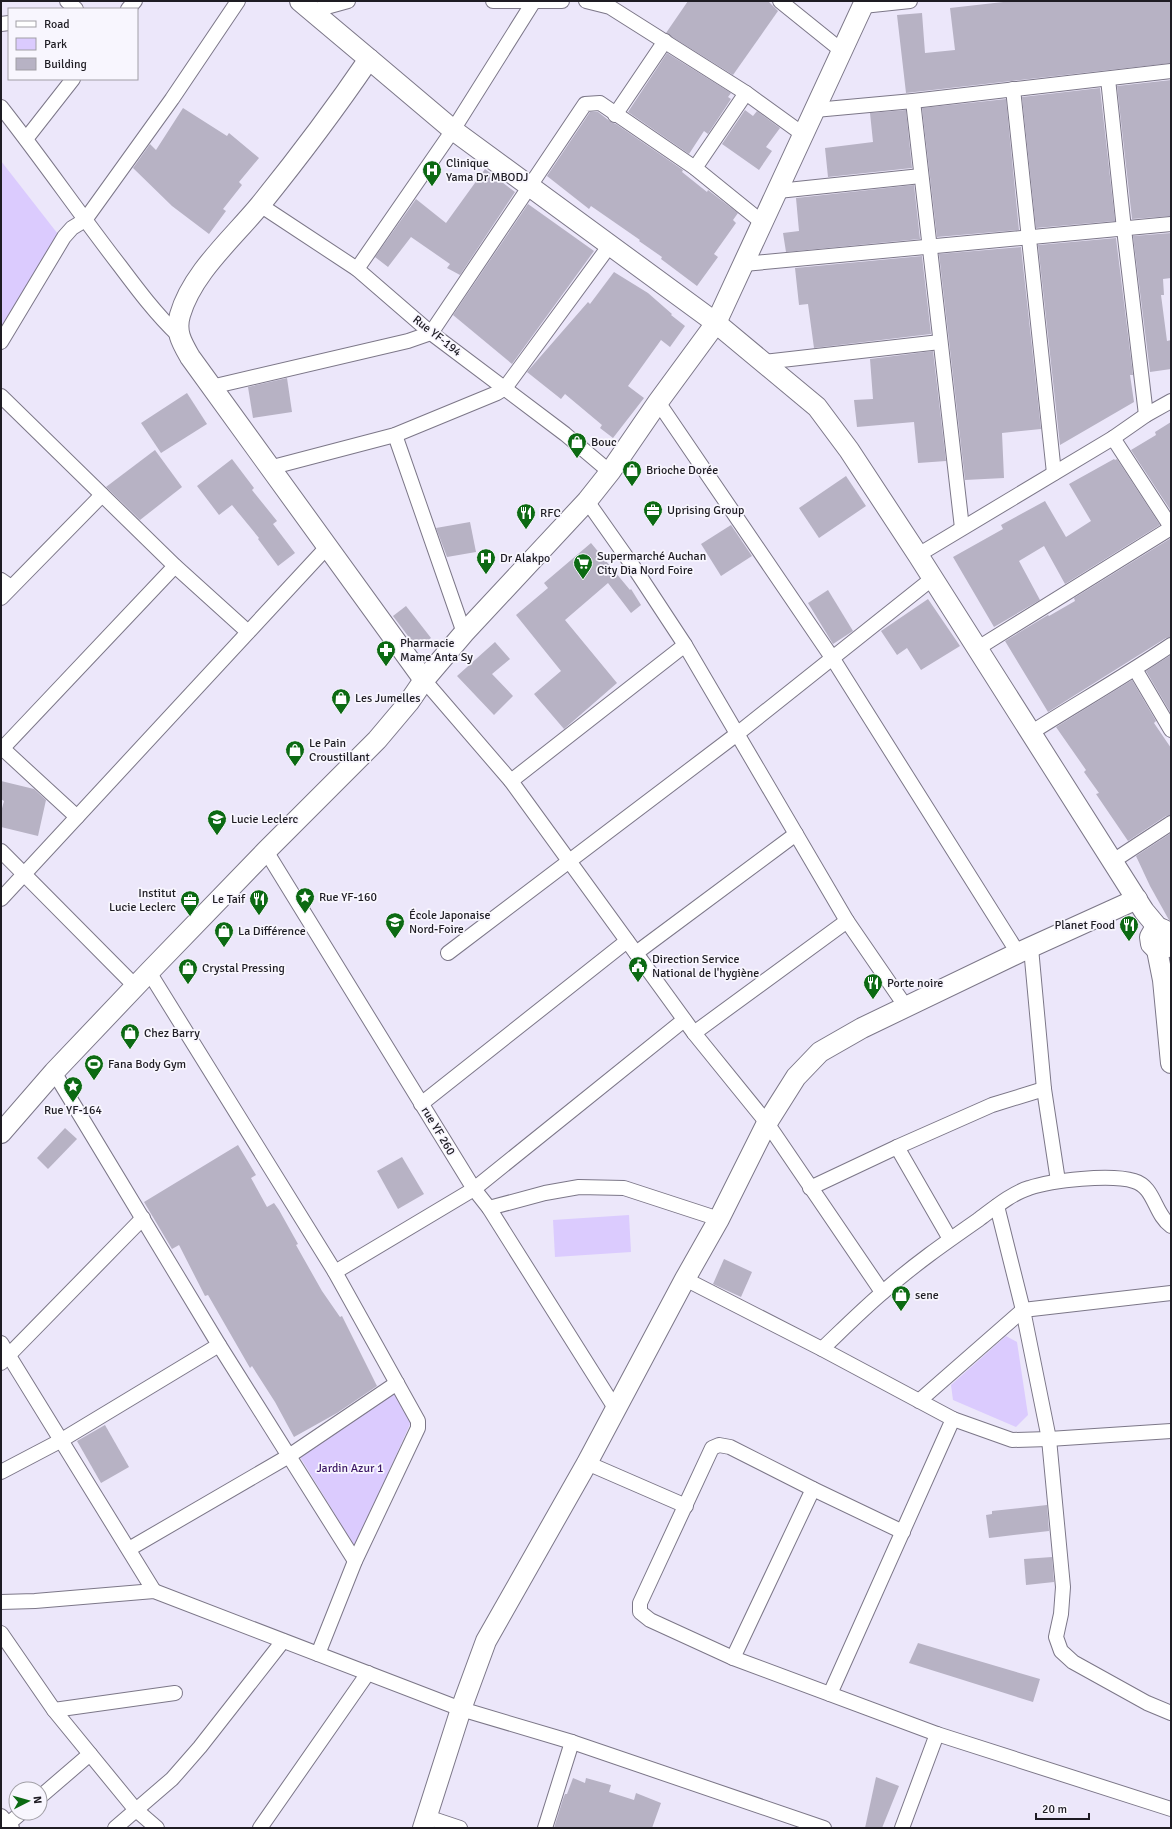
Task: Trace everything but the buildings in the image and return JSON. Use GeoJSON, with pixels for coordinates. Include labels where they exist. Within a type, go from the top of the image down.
{"type":"FeatureCollection","features":[{"type":"Feature","properties":{"kind":"street"},"geometry":{"type":"LineString","coordinates":[[67,1],[75,8]]}},
{"type":"Feature","properties":{"kind":"street"},"geometry":{"type":"LineString","coordinates":[[1,342],[64,237],[72,228],[85,220],[172,99],[238,1]]}},
{"type":"Feature","properties":{"kind":"street"},"geometry":{"type":"LineString","coordinates":[[306,6],[348,1]]}},
{"type":"Feature","properties":{"kind":"street"},"geometry":{"type":"LineString","coordinates":[[493,1],[562,1]]}},
{"type":"Feature","properties":{"kind":"street"},"geometry":{"type":"LineString","coordinates":[[357,269],[453,130],[534,1]]}},
{"type":"Feature","properties":{"kind":"street"},"geometry":{"type":"LineString","coordinates":[[586,1],[610,7],[746,93],[804,134]]}},
{"type":"Feature","properties":{"kind":"street"},"geometry":{"type":"LineString","coordinates":[[781,1],[842,52]]}},
{"type":"Feature","properties":{"kind":"street"},"geometry":{"type":"LineString","coordinates":[[4,1123],[266,851],[377,740],[409,702],[424,680],[464,633],[586,501],[610,472],[658,402],[716,323],[864,4],[910,1]]}},
{"type":"Feature","properties":{"kind":"street"},"geometry":{"type":"LineString","coordinates":[[306,6],[453,130],[528,187],[716,323],[818,407],[849,450],[933,578],[1032,732],[1140,905],[1164,938],[1163,980],[1171,1063]]}},
{"type":"Feature","properties":{"kind":"street"},"geometry":{"type":"LineString","coordinates":[[615,114],[665,41]]}},
{"type":"Feature","properties":{"kind":"street"},"geometry":{"type":"LineString","coordinates":[[178,335],[179,316],[196,280],[260,205],[348,90],[369,59]]}},
{"type":"Feature","properties":{"kind":"street"},"geometry":{"type":"LineString","coordinates":[[815,110],[913,101],[1171,71]]}},
{"type":"Feature","properties":{"kind":"street"},"geometry":{"type":"LineString","coordinates":[[1108,79],[1146,415]]}},
{"type":"Feature","properties":{"kind":"street"},"geometry":{"type":"LineString","coordinates":[[26,139],[72,80]]}},
{"type":"Feature","properties":{"kind":"street"},"geometry":{"type":"LineString","coordinates":[[1013,89],[1054,474]]}},
{"type":"Feature","properties":{"kind":"street"},"geometry":{"type":"LineString","coordinates":[[695,168],[746,93]]}},
{"type":"Feature","properties":{"kind":"street"},"geometry":{"type":"LineString","coordinates":[[913,101],[962,528]]}},
{"type":"Feature","properties":{"kind":"street"},"geometry":{"type":"LineString","coordinates":[[211,387],[408,341],[431,333],[585,104],[600,104],[615,114],[695,168],[763,223]]}},
{"type":"Feature","properties":{"kind":"street"},"geometry":{"type":"LineString","coordinates":[[1,107],[159,317],[178,335],[190,357],[211,387],[424,680],[511,780],[684,1020],[767,1123],[882,1292]]}},
{"type":"Feature","properties":{"kind":"street"},"geometry":{"type":"LineString","coordinates":[[778,191],[921,176]]}},
{"type":"Feature","properties":{"kind":"street","name":"Rue YF-194"},"geometry":{"type":"LineString","coordinates":[[260,205],[357,269],[431,333],[505,388],[610,472]]}},
{"type":"Feature","properties":{"kind":"street"},"geometry":{"type":"LineString","coordinates":[[744,264],[1171,224]]}},
{"type":"Feature","properties":{"kind":"street"},"geometry":{"type":"LineString","coordinates":[[269,468],[395,435],[487,398],[505,388],[610,245]]}},
{"type":"Feature","properties":{"kind":"street"},"geometry":{"type":"LineString","coordinates":[[764,362],[940,342]]}},
{"type":"Feature","properties":{"kind":"street"},"geometry":{"type":"LineString","coordinates":[[1,396],[175,566],[248,632]]}},
{"type":"Feature","properties":{"kind":"street"},"geometry":{"type":"LineString","coordinates":[[918,555],[1054,474],[1113,438],[1146,415],[1171,401]]}},
{"type":"Feature","properties":{"kind":"street"},"geometry":{"type":"LineString","coordinates":[[658,402],[833,659],[1024,950],[1058,1181]]}},
{"type":"Feature","properties":{"kind":"street"},"geometry":{"type":"LineString","coordinates":[[395,435],[464,633]]}},
{"type":"Feature","properties":{"kind":"street"},"geometry":{"type":"LineString","coordinates":[[978,648],[1171,527],[1113,438]]}},
{"type":"Feature","properties":{"kind":"street"},"geometry":{"type":"LineString","coordinates":[[1,598],[6,583],[102,495]]}},
{"type":"Feature","properties":{"kind":"street"},"geometry":{"type":"LineString","coordinates":[[586,501],[637,572],[685,645],[847,921],[906,1007]]}},
{"type":"Feature","properties":{"kind":"street"},"geometry":{"type":"LineString","coordinates":[[1,899],[328,546]]}},
{"type":"Feature","properties":{"kind":"street"},"geometry":{"type":"LineString","coordinates":[[77,817],[2,749],[175,566]]}},
{"type":"Feature","properties":{"kind":"street"},"geometry":{"type":"LineString","coordinates":[[448,953],[738,734],[933,578]]}},
{"type":"Feature","properties":{"kind":"street"},"geometry":{"type":"LineString","coordinates":[[511,780],[685,645]]}},
{"type":"Feature","properties":{"kind":"street"},"geometry":{"type":"LineString","coordinates":[[1032,732],[1082,700],[1135,669],[1171,645]]}},
{"type":"Feature","properties":{"kind":"street"},"geometry":{"type":"LineString","coordinates":[[1135,669],[1171,730]]}},
{"type":"Feature","properties":{"kind":"street"},"geometry":{"type":"LineString","coordinates":[[1112,861],[1171,823]]}},
{"type":"Feature","properties":{"kind":"street"},"geometry":{"type":"LineString","coordinates":[[636,953],[796,834]]}},
{"type":"Feature","properties":{"kind":"street"},"geometry":{"type":"LineString","coordinates":[[1,851],[136,987]]}},
{"type":"Feature","properties":{"kind":"street","name":"rue YF 260"},"geometry":{"type":"LineString","coordinates":[[266,851],[474,1189],[489,1208],[616,1408]]}},
{"type":"Feature","properties":{"kind":"street"},"geometry":{"type":"LineString","coordinates":[[460,1828],[425,1823],[461,1709],[486,1641],[588,1463],[685,1279],[720,1219],[767,1123],[796,1077],[807,1063],[820,1052],[862,1028],[1024,950],[1140,905]]}},
{"type":"Feature","properties":{"kind":"street"},"geometry":{"type":"LineString","coordinates":[[694,1033],[847,921]]}},
{"type":"Feature","properties":{"kind":"street"},"geometry":{"type":"LineString","coordinates":[[421,1104],[627,941]]}},
{"type":"Feature","properties":{"kind":"street"},"geometry":{"type":"LineString","coordinates":[[149,972],[335,1272],[416,1414],[418,1421],[418,1428],[356,1561],[318,1654]]}},
{"type":"Feature","properties":{"kind":"street"},"geometry":{"type":"LineString","coordinates":[[335,1272],[474,1189],[684,1020]]}},
{"type":"Feature","properties":{"kind":"street"},"geometry":{"type":"LineString","coordinates":[[54,1072],[219,1345],[356,1561]]}},
{"type":"Feature","properties":{"kind":"street"},"geometry":{"type":"LineString","coordinates":[[810,1188],[897,1147],[992,1105],[1044,1089]]}},
{"type":"Feature","properties":{"kind":"street"},"geometry":{"type":"LineString","coordinates":[[897,1147],[950,1239]]}},
{"type":"Feature","properties":{"kind":"street"},"geometry":{"type":"LineString","coordinates":[[822,1349],[882,1292],[950,1239],[997,1206],[1028,1188],[1058,1181],[1104,1178],[1135,1181],[1151,1194],[1164,1221],[1171,1226]]}},
{"type":"Feature","properties":{"kind":"street"},"geometry":{"type":"LineString","coordinates":[[489,1208],[545,1193],[579,1187],[624,1188],[720,1219]]}},
{"type":"Feature","properties":{"kind":"street"},"geometry":{"type":"LineString","coordinates":[[997,1206],[1024,1310],[1049,1439],[1063,1586],[1056,1636],[1061,1651],[1073,1662],[1147,1703],[1171,1713]]}},
{"type":"Feature","properties":{"kind":"street"},"geometry":{"type":"LineString","coordinates":[[5,1359],[143,1218]]}},
{"type":"Feature","properties":{"kind":"street"},"geometry":{"type":"LineString","coordinates":[[685,1279],[822,1349],[953,1419],[1012,1440],[1171,1431]]}},
{"type":"Feature","properties":{"kind":"street"},"geometry":{"type":"LineString","coordinates":[[919,1401],[1024,1310],[1171,1293]]}},
{"type":"Feature","properties":{"kind":"street"},"geometry":{"type":"LineString","coordinates":[[1,1343],[5,1359],[60,1440],[154,1592]]}},
{"type":"Feature","properties":{"kind":"street"},"geometry":{"type":"LineString","coordinates":[[1,1472],[60,1440],[219,1345]]}},
{"type":"Feature","properties":{"kind":"street"},"geometry":{"type":"LineString","coordinates":[[129,1550],[289,1456],[397,1383]]}},
{"type":"Feature","properties":{"kind":"street"},"geometry":{"type":"LineString","coordinates":[[830,1694],[953,1419]]}},
{"type":"Feature","properties":{"kind":"street"},"geometry":{"type":"LineString","coordinates":[[903,1532],[730,1447],[719,1445],[712,1448],[640,1603],[640,1612],[650,1620],[733,1658],[937,1734],[1171,1809]]}},
{"type":"Feature","properties":{"kind":"street"},"geometry":{"type":"LineString","coordinates":[[588,1463],[686,1506]]}},
{"type":"Feature","properties":{"kind":"street"},"geometry":{"type":"LineString","coordinates":[[733,1658],[813,1489]]}},
{"type":"Feature","properties":{"kind":"street"},"geometry":{"type":"LineString","coordinates":[[2,1600],[35,1602],[154,1592],[461,1709],[572,1742],[824,1828]]}},
{"type":"Feature","properties":{"kind":"street"},"geometry":{"type":"LineString","coordinates":[[1,1633],[54,1710],[135,1809],[157,1828]]}},
{"type":"Feature","properties":{"kind":"street"},"geometry":{"type":"LineString","coordinates":[[115,1828],[135,1809],[172,1779],[200,1747],[283,1641]]}},
{"type":"Feature","properties":{"kind":"street"},"geometry":{"type":"LineString","coordinates":[[260,1828],[368,1673]]}},
{"type":"Feature","properties":{"kind":"street"},"geometry":{"type":"LineString","coordinates":[[54,1710],[175,1693]]}},
{"type":"Feature","properties":{"kind":"street"},"geometry":{"type":"LineString","coordinates":[[902,1828],[937,1734]]}},
{"type":"Feature","properties":{"kind":"street"},"geometry":{"type":"LineString","coordinates":[[545,1828],[572,1742]]}},
{"type":"Feature","properties":{"kind":"street"},"geometry":{"type":"LineString","coordinates":[[48,1790],[90,1754]]}},
{"type":"Feature","properties":{"kind":"green space"},"geometry":{"type":"Polygon","coordinates":[[[1,161],[61,238],[1,327],[1,161]]]}},
{"type":"Feature","properties":{"kind":"green space"},"geometry":{"type":"Polygon","coordinates":[[[629,1215],[631,1252],[555,1257],[553,1220],[629,1215]]]}},
{"type":"Feature","properties":{"kind":"green space"},"geometry":{"type":"Polygon","coordinates":[[[1006,1336],[1017,1342],[1028,1415],[1016,1427],[953,1400],[951,1385],[1006,1336]]]}},
{"type":"Feature","properties":{"kind":"green space","name":"Jardin Azur 1"},"geometry":{"type":"Polygon","coordinates":[[[395,1393],[411,1422],[355,1547],[300,1457],[395,1393]]]}},
{"type":"Feature","properties":{"kind":"place","name":"Clinique Yama Dr MBODJ"},"geometry":{"type":"Point","coordinates":[432,187]}},
{"type":"Feature","properties":{"kind":"place","name":"Bouc"},"geometry":{"type":"Point","coordinates":[577,459]}},
{"type":"Feature","properties":{"kind":"place","name":"Brioche Dorée"},"geometry":{"type":"Point","coordinates":[632,487]}},
{"type":"Feature","properties":{"kind":"place","name":"Uprising Group"},"geometry":{"type":"Point","coordinates":[653,527]}},
{"type":"Feature","properties":{"kind":"place","name":"RFC"},"geometry":{"type":"Point","coordinates":[526,530]}},
{"type":"Feature","properties":{"kind":"place","name":"Dr Alakpo"},"geometry":{"type":"Point","coordinates":[486,575]}},
{"type":"Feature","properties":{"kind":"place","name":"Supermarché Auchan City Dia Nord Foire"},"geometry":{"type":"Point","coordinates":[583,580]}},
{"type":"Feature","properties":{"kind":"place","name":"Pharmacie Mame Anta Sy"},"geometry":{"type":"Point","coordinates":[386,667]}},
{"type":"Feature","properties":{"kind":"place","name":"Les Jumelles"},"geometry":{"type":"Point","coordinates":[341,715]}},
{"type":"Feature","properties":{"kind":"place","name":"Le Pain Croustillant"},"geometry":{"type":"Point","coordinates":[295,767]}},
{"type":"Feature","properties":{"kind":"place","name":"Lucie Leclerc"},"geometry":{"type":"Point","coordinates":[217,836]}},
{"type":"Feature","properties":{"kind":"place","name":"Rue YF-160"},"geometry":{"type":"Point","coordinates":[305,914]}},
{"type":"Feature","properties":{"kind":"place","name":"Le Taif"},"geometry":{"type":"Point","coordinates":[259,916]}},
{"type":"Feature","properties":{"kind":"place","name":"Institut Lucie Leclerc"},"geometry":{"type":"Point","coordinates":[190,917]}},
{"type":"Feature","properties":{"kind":"place","name":"École Japonaise Nord-Foire"},"geometry":{"type":"Point","coordinates":[395,939]}},
{"type":"Feature","properties":{"kind":"place","name":"Planet Food"},"geometry":{"type":"Point","coordinates":[1129,942]}},
{"type":"Feature","properties":{"kind":"place","name":"La Différence"},"geometry":{"type":"Point","coordinates":[224,948]}},
{"type":"Feature","properties":{"kind":"place","name":"Direction Service National de l'hygiène"},"geometry":{"type":"Point","coordinates":[638,983]}},
{"type":"Feature","properties":{"kind":"place","name":"Crystal Pressing"},"geometry":{"type":"Point","coordinates":[188,985]}},
{"type":"Feature","properties":{"kind":"place","name":"Porte noire"},"geometry":{"type":"Point","coordinates":[873,1000]}},
{"type":"Feature","properties":{"kind":"place","name":"Chez Barry"},"geometry":{"type":"Point","coordinates":[130,1050]}},
{"type":"Feature","properties":{"kind":"place","name":"Fana Body Gym"},"geometry":{"type":"Point","coordinates":[94,1081]}},
{"type":"Feature","properties":{"kind":"place","name":"Rue YF-164"},"geometry":{"type":"Point","coordinates":[73,1103]}},
{"type":"Feature","properties":{"kind":"place","name":"sene"},"geometry":{"type":"Point","coordinates":[901,1312]}}]}
